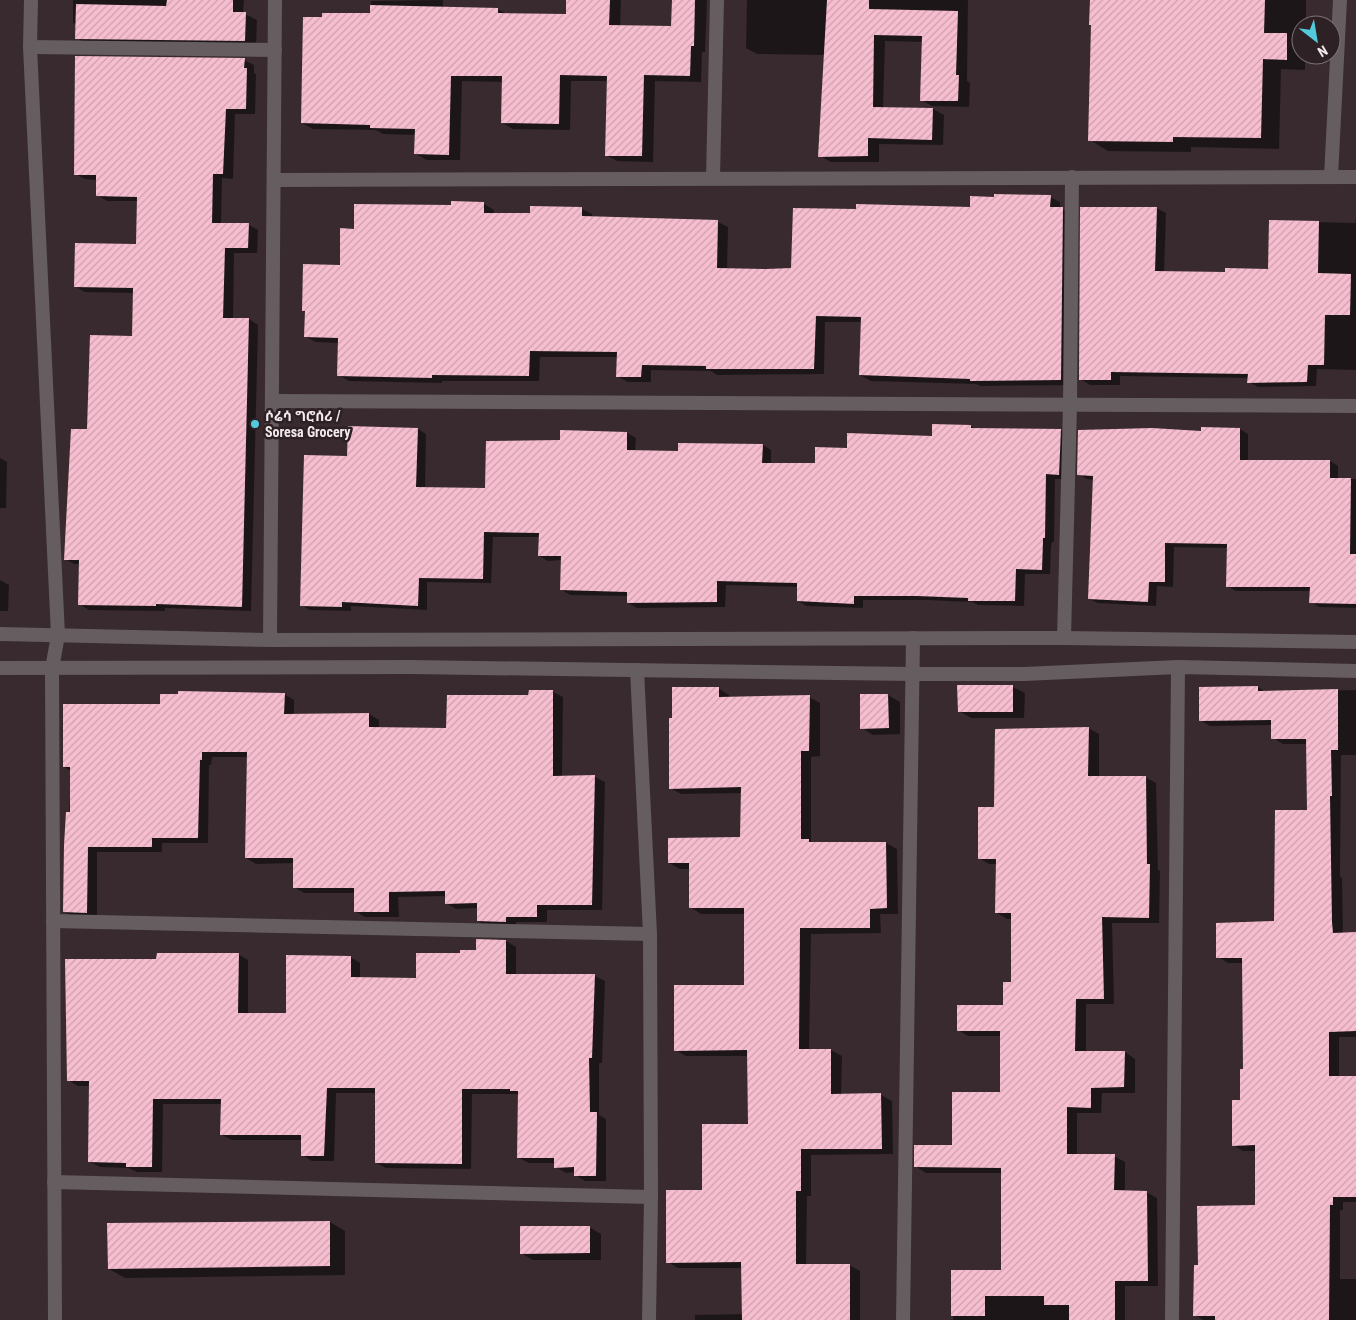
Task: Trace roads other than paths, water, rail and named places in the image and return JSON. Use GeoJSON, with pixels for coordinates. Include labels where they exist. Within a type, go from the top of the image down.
{"type":"FeatureCollection","features":[{"type":"Feature","properties":{"kind":"street"},"geometry":{"type":"LineString","coordinates":[[30,0],[30,47],[58,635],[52,668],[55,1320]]}},
{"type":"Feature","properties":{"kind":"street"},"geometry":{"type":"LineString","coordinates":[[270,640],[275,0]]}},
{"type":"Feature","properties":{"kind":"street"},"geometry":{"type":"LineString","coordinates":[[713,178],[717,0]]}},
{"type":"Feature","properties":{"kind":"street"},"geometry":{"type":"LineString","coordinates":[[1331,177],[1340,0]]}},
{"type":"Feature","properties":{"kind":"street"},"geometry":{"type":"LineString","coordinates":[[30,47],[276,50]]}},
{"type":"Feature","properties":{"kind":"street"},"geometry":{"type":"LineString","coordinates":[[275,180],[1072,177],[1356,178]]}},
{"type":"Feature","properties":{"kind":"street"},"geometry":{"type":"LineString","coordinates":[[1064,638],[1070,405],[1072,177]]}},
{"type":"Feature","properties":{"kind":"street"},"geometry":{"type":"LineString","coordinates":[[272,401],[1356,406]]}},
{"type":"Feature","properties":{"kind":"street"},"geometry":{"type":"LineString","coordinates":[[0,634],[270,640],[1064,638],[1356,642]]}},
{"type":"Feature","properties":{"kind":"street"},"geometry":{"type":"LineString","coordinates":[[903,1320],[913,638]]}},
{"type":"Feature","properties":{"kind":"street"},"geometry":{"type":"LineString","coordinates":[[0,668],[410,667],[912,674],[1024,674],[1178,667],[1356,671]]}},
{"type":"Feature","properties":{"kind":"street"},"geometry":{"type":"LineString","coordinates":[[1172,1320],[1178,667]]}},
{"type":"Feature","properties":{"kind":"street"},"geometry":{"type":"LineString","coordinates":[[636,670],[650,934],[651,1197],[649,1320]]}},
{"type":"Feature","properties":{"kind":"street"},"geometry":{"type":"LineString","coordinates":[[54,921],[650,934]]}},
{"type":"Feature","properties":{"kind":"street"},"geometry":{"type":"LineString","coordinates":[[54,1182],[651,1197]]}},
{"type":"Feature","properties":{"kind":"place","name":"ሶሬሳ ግሮሰሪ / Soresa Grocery"},"geometry":{"type":"Point","coordinates":[255,424]}}]}
